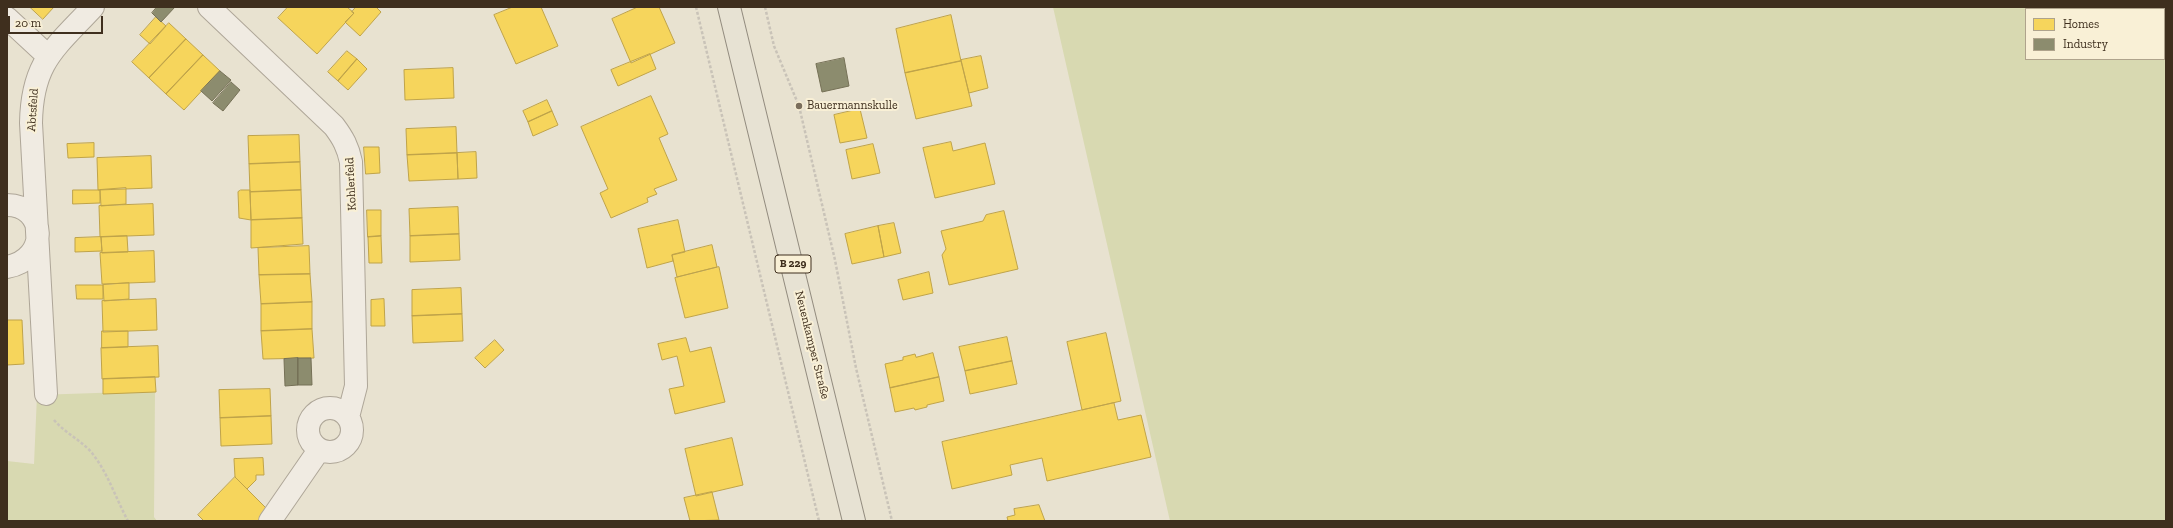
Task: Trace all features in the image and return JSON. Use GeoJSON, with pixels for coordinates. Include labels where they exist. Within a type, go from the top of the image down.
{"type":"FeatureCollection","features":[{"type":"Feature","properties":{"kind":"main road","name":"Neuenkamper Straße"},"geometry":{"type":"LineString","coordinates":[[729,7],[854,521]]}},
{"type":"Feature","properties":{"kind":"street","name":"Abtsfeld"},"geometry":{"type":"LineString","coordinates":[[46,394],[31,110],[36,80],[48,56],[93,7]]}},
{"type":"Feature","properties":{"kind":"street","name":"Kohlerfeld"},"geometry":{"type":"LineString","coordinates":[[210,7],[334,126],[343,137],[348,149],[351,162],[356,386],[348,417],[352,431],[347,445],[334,453],[319,450]]}},
{"type":"Feature","properties":{"kind":"street"},"geometry":{"type":"LineString","coordinates":[[7,18],[48,56]]}},
{"type":"Feature","properties":{"kind":"street","name":"Abtsfeld"},"geometry":{"type":"LineString","coordinates":[[7,205],[21,208],[30,214],[38,233],[37,243],[33,253],[26,260],[17,265],[7,267]]}},
{"type":"Feature","properties":{"kind":"street"},"geometry":{"type":"LineString","coordinates":[[270,521],[319,450],[310,440],[308,426],[311,419],[316,413],[329,408],[336,409],[348,417]]}},
{"type":"Feature","properties":{"kind":"path"},"geometry":{"type":"LineString","coordinates":[[696,7],[819,521]]}},
{"type":"Feature","properties":{"kind":"path"},"geometry":{"type":"LineString","coordinates":[[765,7],[774,46],[798,106],[836,260],[856,368],[892,521]]}},
{"type":"Feature","properties":{"kind":"path"},"geometry":{"type":"LineString","coordinates":[[46,394],[48,414],[94,456],[102,466],[128,521]]}},
{"type":"Feature","properties":{"kind":"green space"},"geometry":{"type":"Polygon","coordinates":[[[1053,7],[2166,7],[2166,521],[1170,521],[1053,7]]]}},
{"type":"Feature","properties":{"kind":"green space"},"geometry":{"type":"Polygon","coordinates":[[[155,391],[154,517],[157,521],[7,521],[7,461],[34,464],[37,395],[155,391]]]}},
{"type":"Feature","properties":{"kind":"building: Homes"},"geometry":{"type":"Polygon","coordinates":[[[30,7],[54,7],[43,19],[30,7]]]}},
{"type":"Feature","properties":{"kind":"building: Homes"},"geometry":{"type":"Polygon","coordinates":[[[288,7],[347,7],[354,13],[317,54],[278,18],[288,7]]]}},
{"type":"Feature","properties":{"kind":"building: Homes"},"geometry":{"type":"Polygon","coordinates":[[[356,7],[376,7],[381,12],[360,36],[345,22],[354,13],[352,12],[356,7]]]}},
{"type":"Feature","properties":{"kind":"building: Homes"},"geometry":{"type":"Polygon","coordinates":[[[513,7],[541,7],[558,46],[516,64],[494,15],[513,7]]]}},
{"type":"Feature","properties":{"kind":"building: Homes"},"geometry":{"type":"Polygon","coordinates":[[[638,7],[659,7],[675,43],[631,63],[612,19],[638,7]]]}},
{"type":"Feature","properties":{"kind":"building: Homes"},"geometry":{"type":"Polygon","coordinates":[[[951,15],[961,61],[905,73],[896,29],[951,15]]]}},
{"type":"Feature","properties":{"kind":"building: Homes"},"geometry":{"type":"Polygon","coordinates":[[[156,17],[166,26],[150,44],[140,35],[156,17]]]}},
{"type":"Feature","properties":{"kind":"building: Homes"},"geometry":{"type":"Polygon","coordinates":[[[169,23],[186,39],[149,78],[132,62],[169,23]]]}},
{"type":"Feature","properties":{"kind":"building: Homes"},"geometry":{"type":"Polygon","coordinates":[[[186,39],[203,55],[166,94],[149,78],[186,39]]]}},
{"type":"Feature","properties":{"kind":"building: Homes"},"geometry":{"type":"Polygon","coordinates":[[[347,51],[357,59],[338,81],[328,72],[347,51]]]}},
{"type":"Feature","properties":{"kind":"building: Homes"},"geometry":{"type":"Polygon","coordinates":[[[650,54],[656,69],[618,86],[611,70],[650,54]]]}},
{"type":"Feature","properties":{"kind":"building: Homes"},"geometry":{"type":"Polygon","coordinates":[[[203,55],[220,71],[184,110],[166,94],[203,55]]]}},
{"type":"Feature","properties":{"kind":"building: Homes"},"geometry":{"type":"Polygon","coordinates":[[[981,56],[988,88],[969,93],[961,60],[981,56]]]}},
{"type":"Feature","properties":{"kind":"building: Homes"},"geometry":{"type":"Polygon","coordinates":[[[357,59],[367,69],[348,90],[338,81],[357,59]]]}},
{"type":"Feature","properties":{"kind":"building: Homes"},"geometry":{"type":"Polygon","coordinates":[[[961,61],[972,106],[916,119],[905,73],[961,61]]]}},
{"type":"Feature","properties":{"kind":"building: Homes"},"geometry":{"type":"Polygon","coordinates":[[[453,68],[454,98],[405,100],[404,70],[453,68]]]}},
{"type":"Feature","properties":{"kind":"building: Homes"},"geometry":{"type":"Polygon","coordinates":[[[651,96],[668,134],[659,138],[677,180],[654,189],[657,194],[647,198],[648,202],[611,218],[600,193],[608,189],[581,127],[651,96]]]}},
{"type":"Feature","properties":{"kind":"building: Homes"},"geometry":{"type":"Polygon","coordinates":[[[547,100],[552,111],[528,122],[523,111],[547,100]]]}},
{"type":"Feature","properties":{"kind":"building: Homes"},"geometry":{"type":"Polygon","coordinates":[[[860,109],[867,138],[840,143],[834,115],[860,109]]]}},
{"type":"Feature","properties":{"kind":"building: Homes"},"geometry":{"type":"Polygon","coordinates":[[[552,111],[558,125],[533,136],[528,122],[552,111]]]}},
{"type":"Feature","properties":{"kind":"building: Homes"},"geometry":{"type":"Polygon","coordinates":[[[456,127],[457,153],[407,155],[406,129],[456,127]]]}},
{"type":"Feature","properties":{"kind":"building: Homes"},"geometry":{"type":"Polygon","coordinates":[[[299,135],[300,162],[249,164],[248,136],[299,135]]]}},
{"type":"Feature","properties":{"kind":"building: Homes"},"geometry":{"type":"Polygon","coordinates":[[[951,142],[953,151],[985,143],[995,184],[935,198],[923,148],[951,142]]]}},
{"type":"Feature","properties":{"kind":"building: Homes"},"geometry":{"type":"Polygon","coordinates":[[[94,143],[94,157],[68,158],[67,144],[94,143]]]}},
{"type":"Feature","properties":{"kind":"building: Homes"},"geometry":{"type":"Polygon","coordinates":[[[873,144],[880,173],[852,179],[846,150],[873,144]]]}},
{"type":"Feature","properties":{"kind":"building: Homes"},"geometry":{"type":"Polygon","coordinates":[[[364,147],[379,147],[380,173],[366,174],[364,147]]]}},
{"type":"Feature","properties":{"kind":"building: Homes"},"geometry":{"type":"Polygon","coordinates":[[[476,152],[477,178],[458,179],[457,153],[476,152]]]}},
{"type":"Feature","properties":{"kind":"building: Homes"},"geometry":{"type":"Polygon","coordinates":[[[457,153],[458,179],[409,181],[407,155],[457,153]]]}},
{"type":"Feature","properties":{"kind":"building: Homes"},"geometry":{"type":"Polygon","coordinates":[[[151,156],[152,188],[98,190],[97,158],[151,156]]]}},
{"type":"Feature","properties":{"kind":"building: Homes"},"geometry":{"type":"Polygon","coordinates":[[[300,162],[301,190],[250,192],[249,164],[300,162]]]}},
{"type":"Feature","properties":{"kind":"building: Homes"},"geometry":{"type":"Polygon","coordinates":[[[126,188],[126,204],[101,206],[100,190],[126,188]]]}},
{"type":"Feature","properties":{"kind":"building: Homes"},"geometry":{"type":"Polygon","coordinates":[[[73,190],[100,190],[100,203],[73,204],[73,190]]]}},
{"type":"Feature","properties":{"kind":"building: Homes"},"geometry":{"type":"Polygon","coordinates":[[[241,190],[250,190],[251,220],[239,218],[238,192],[241,190]]]}},
{"type":"Feature","properties":{"kind":"building: Homes"},"geometry":{"type":"Polygon","coordinates":[[[301,190],[302,218],[251,220],[250,192],[301,190]]]}},
{"type":"Feature","properties":{"kind":"building: Homes"},"geometry":{"type":"Polygon","coordinates":[[[153,204],[154,235],[100,237],[99,206],[153,204]]]}},
{"type":"Feature","properties":{"kind":"building: Homes"},"geometry":{"type":"Polygon","coordinates":[[[458,207],[459,234],[410,236],[409,209],[458,207]]]}},
{"type":"Feature","properties":{"kind":"building: Homes"},"geometry":{"type":"Polygon","coordinates":[[[367,210],[381,210],[381,236],[368,237],[367,210]]]}},
{"type":"Feature","properties":{"kind":"building: Homes"},"geometry":{"type":"Polygon","coordinates":[[[1004,211],[1018,269],[949,285],[942,255],[946,249],[941,231],[983,221],[986,215],[1004,211]]]}},
{"type":"Feature","properties":{"kind":"building: Homes"},"geometry":{"type":"Polygon","coordinates":[[[302,218],[303,244],[251,248],[251,220],[302,218]]]}},
{"type":"Feature","properties":{"kind":"building: Homes"},"geometry":{"type":"Polygon","coordinates":[[[678,220],[685,252],[672,255],[673,261],[647,268],[638,229],[678,220]]]}},
{"type":"Feature","properties":{"kind":"building: Homes"},"geometry":{"type":"Polygon","coordinates":[[[894,223],[901,253],[884,257],[878,226],[894,223]]]}},
{"type":"Feature","properties":{"kind":"building: Homes"},"geometry":{"type":"Polygon","coordinates":[[[878,226],[884,257],[852,264],[845,234],[878,226]]]}},
{"type":"Feature","properties":{"kind":"building: Homes"},"geometry":{"type":"Polygon","coordinates":[[[459,234],[460,260],[410,262],[410,236],[459,234]]]}},
{"type":"Feature","properties":{"kind":"building: Homes"},"geometry":{"type":"Polygon","coordinates":[[[127,236],[128,252],[102,253],[101,237],[127,236]]]}},
{"type":"Feature","properties":{"kind":"building: Homes"},"geometry":{"type":"Polygon","coordinates":[[[381,236],[382,263],[369,263],[368,237],[381,236]]]}},
{"type":"Feature","properties":{"kind":"building: Homes"},"geometry":{"type":"Polygon","coordinates":[[[101,237],[102,251],[75,252],[75,238],[101,237]]]}},
{"type":"Feature","properties":{"kind":"building: Homes"},"geometry":{"type":"Polygon","coordinates":[[[712,245],[717,267],[677,277],[672,255],[712,245]]]}},
{"type":"Feature","properties":{"kind":"building: Homes"},"geometry":{"type":"Polygon","coordinates":[[[309,246],[310,274],[259,275],[258,248],[309,246]]]}},
{"type":"Feature","properties":{"kind":"building: Homes"},"geometry":{"type":"Polygon","coordinates":[[[154,251],[155,282],[102,284],[100,253],[154,251]]]}},
{"type":"Feature","properties":{"kind":"building: Homes"},"geometry":{"type":"Polygon","coordinates":[[[719,267],[728,308],[685,318],[675,278],[719,267]]]}},
{"type":"Feature","properties":{"kind":"building: Homes"},"geometry":{"type":"Polygon","coordinates":[[[929,272],[933,293],[903,300],[898,280],[929,272]]]}},
{"type":"Feature","properties":{"kind":"building: Homes"},"geometry":{"type":"Polygon","coordinates":[[[310,274],[312,302],[261,304],[259,275],[310,274]]]}},
{"type":"Feature","properties":{"kind":"building: Homes"},"geometry":{"type":"Polygon","coordinates":[[[129,283],[129,299],[104,301],[103,285],[129,283]]]}},
{"type":"Feature","properties":{"kind":"building: Homes"},"geometry":{"type":"Polygon","coordinates":[[[76,285],[103,285],[103,299],[77,299],[76,285]]]}},
{"type":"Feature","properties":{"kind":"building: Homes"},"geometry":{"type":"Polygon","coordinates":[[[461,288],[462,314],[412,316],[412,290],[461,288]]]}},
{"type":"Feature","properties":{"kind":"building: Homes"},"geometry":{"type":"Polygon","coordinates":[[[156,299],[157,330],[103,332],[102,301],[156,299]]]}},
{"type":"Feature","properties":{"kind":"building: Homes"},"geometry":{"type":"Polygon","coordinates":[[[384,299],[385,326],[371,326],[371,300],[384,299]]]}},
{"type":"Feature","properties":{"kind":"building: Homes"},"geometry":{"type":"Polygon","coordinates":[[[312,302],[312,329],[261,331],[261,304],[312,302]]]}},
{"type":"Feature","properties":{"kind":"building: Homes"},"geometry":{"type":"Polygon","coordinates":[[[462,314],[463,341],[413,343],[412,316],[462,314]]]}},
{"type":"Feature","properties":{"kind":"building: Homes"},"geometry":{"type":"Polygon","coordinates":[[[7,320],[22,320],[24,364],[7,365],[7,320]]]}},
{"type":"Feature","properties":{"kind":"building: Homes"},"geometry":{"type":"Polygon","coordinates":[[[312,329],[314,358],[263,359],[261,331],[312,329]]]}},
{"type":"Feature","properties":{"kind":"building: Homes"},"geometry":{"type":"Polygon","coordinates":[[[102,331],[128,331],[128,347],[102,348],[102,331]]]}},
{"type":"Feature","properties":{"kind":"building: Homes"},"geometry":{"type":"Polygon","coordinates":[[[1106,333],[1121,401],[1082,410],[1067,342],[1106,333]]]}},
{"type":"Feature","properties":{"kind":"building: Homes"},"geometry":{"type":"Polygon","coordinates":[[[1007,337],[1012,361],[965,371],[959,347],[1007,337]]]}},
{"type":"Feature","properties":{"kind":"building: Homes"},"geometry":{"type":"Polygon","coordinates":[[[686,338],[690,352],[711,347],[725,402],[675,414],[669,389],[684,386],[677,356],[662,360],[658,344],[686,338]]]}},
{"type":"Feature","properties":{"kind":"building: Homes"},"geometry":{"type":"Polygon","coordinates":[[[495,340],[504,350],[485,368],[475,358],[495,340]]]}},
{"type":"Feature","properties":{"kind":"building: Homes"},"geometry":{"type":"Polygon","coordinates":[[[158,346],[159,377],[102,379],[101,348],[158,346]]]}},
{"type":"Feature","properties":{"kind":"building: Homes"},"geometry":{"type":"Polygon","coordinates":[[[933,353],[939,377],[890,388],[885,364],[903,360],[903,357],[915,354],[916,357],[933,353]]]}},
{"type":"Feature","properties":{"kind":"building: Homes"},"geometry":{"type":"Polygon","coordinates":[[[1012,361],[1017,384],[970,394],[965,371],[1012,361]]]}},
{"type":"Feature","properties":{"kind":"building: Homes"},"geometry":{"type":"Polygon","coordinates":[[[155,377],[156,392],[103,394],[103,379],[155,377]]]}},
{"type":"Feature","properties":{"kind":"building: Homes"},"geometry":{"type":"Polygon","coordinates":[[[939,377],[944,401],[927,405],[927,407],[915,410],[914,408],[895,412],[890,388],[939,377]]]}},
{"type":"Feature","properties":{"kind":"building: Homes"},"geometry":{"type":"Polygon","coordinates":[[[270,389],[271,416],[220,418],[219,390],[270,389]]]}},
{"type":"Feature","properties":{"kind":"building: Homes"},"geometry":{"type":"Polygon","coordinates":[[[1114,403],[1118,420],[1141,415],[1151,457],[1047,481],[1042,458],[1010,465],[1012,475],[952,489],[942,442],[1114,403]]]}},
{"type":"Feature","properties":{"kind":"building: Homes"},"geometry":{"type":"Polygon","coordinates":[[[271,416],[272,444],[221,446],[220,418],[271,416]]]}},
{"type":"Feature","properties":{"kind":"building: Homes"},"geometry":{"type":"Polygon","coordinates":[[[732,438],[743,485],[696,496],[685,449],[732,438]]]}},
{"type":"Feature","properties":{"kind":"building: Homes"},"geometry":{"type":"Polygon","coordinates":[[[263,458],[264,475],[256,475],[256,480],[247,489],[235,477],[234,459],[263,458]]]}},
{"type":"Feature","properties":{"kind":"building: Homes"},"geometry":{"type":"Polygon","coordinates":[[[235,477],[269,511],[260,521],[204,521],[198,515],[235,477]]]}},
{"type":"Feature","properties":{"kind":"building: Homes"},"geometry":{"type":"Polygon","coordinates":[[[712,492],[719,520],[690,521],[684,498],[712,492]]]}},
{"type":"Feature","properties":{"kind":"building: Homes"},"geometry":{"type":"Polygon","coordinates":[[[1039,505],[1045,521],[1008,521],[1007,517],[1015,515],[1014,509],[1039,505]]]}},
{"type":"Feature","properties":{"kind":"building: Industry"},"geometry":{"type":"Polygon","coordinates":[[[157,7],[175,7],[161,22],[152,13],[157,7]]]}},
{"type":"Feature","properties":{"kind":"building: Industry"},"geometry":{"type":"Polygon","coordinates":[[[844,58],[849,86],[822,92],[816,64],[844,58]]]}},
{"type":"Feature","properties":{"kind":"building: Industry"},"geometry":{"type":"Polygon","coordinates":[[[220,71],[231,80],[212,101],[201,91],[220,71]]]}},
{"type":"Feature","properties":{"kind":"building: Industry"},"geometry":{"type":"Polygon","coordinates":[[[231,82],[240,90],[223,111],[213,103],[231,82]]]}},
{"type":"Feature","properties":{"kind":"building: Industry"},"geometry":{"type":"Polygon","coordinates":[[[298,358],[311,358],[312,385],[298,385],[298,358]]]}},
{"type":"Feature","properties":{"kind":"building: Industry"},"geometry":{"type":"Polygon","coordinates":[[[298,358],[298,385],[285,386],[284,359],[298,358]]]}},
{"type":"Feature","properties":{"kind":"place","name":"Bauermannskulle"},"geometry":{"type":"Point","coordinates":[799,106]}}]}
